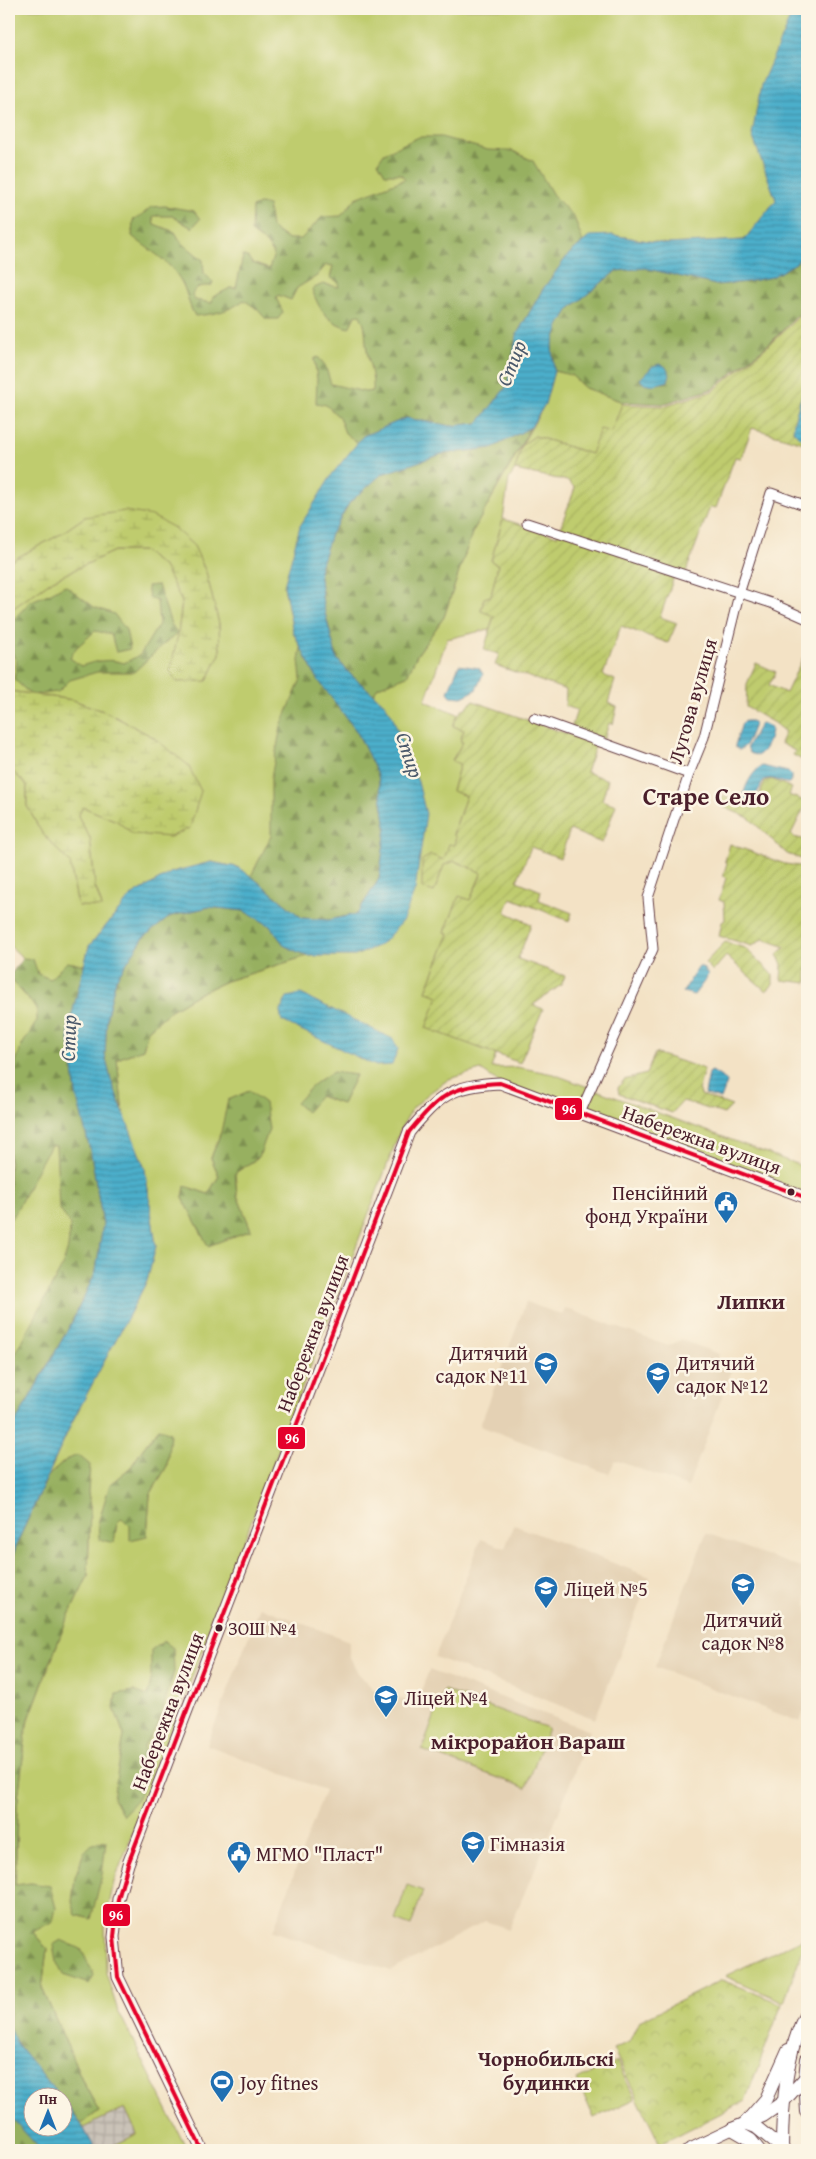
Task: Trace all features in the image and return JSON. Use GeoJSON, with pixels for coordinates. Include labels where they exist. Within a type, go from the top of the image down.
{"type":"FeatureCollection","features":[{"type":"Feature","properties":{"kind":"main road"},"geometry":{"type":"LineString","coordinates":[[745,2123],[766,2099],[807,2012]]}},
{"type":"Feature","properties":{"kind":"main road"},"geometry":{"type":"LineString","coordinates":[[783,2150],[783,2102],[799,2027]]}},
{"type":"Feature","properties":{"kind":"main road"},"geometry":{"type":"LineString","coordinates":[[807,2059],[805,2078],[807,2112]]}},
{"type":"Feature","properties":{"kind":"main road"},"geometry":{"type":"LineString","coordinates":[[732,2129],[763,2116],[783,2102],[805,2078]]}},
{"type":"Feature","properties":{"kind":"main road"},"geometry":{"type":"LineString","coordinates":[[745,2123],[756,2127],[783,2150]]}},
{"type":"Feature","properties":{"kind":"main road"},"geometry":{"type":"LineString","coordinates":[[732,2129],[751,2140],[760,2150]]}},
{"type":"Feature","properties":{"kind":"street","name":"Лугова вулиця"},"geometry":{"type":"LineString","coordinates":[[580,1113],[653,949],[648,898],[689,774],[704,737],[739,594],[771,493],[807,506]]}},
{"type":"Feature","properties":{"kind":"street"},"geometry":{"type":"LineString","coordinates":[[527,522],[739,594],[771,603],[807,619]]}},
{"type":"Feature","properties":{"kind":"street"},"geometry":{"type":"LineString","coordinates":[[534,718],[689,774]]}},
{"type":"Feature","properties":{"kind":"street","name":"Набережна вулиця"},"geometry":{"type":"LineString","coordinates":[[202,2150],[118,1977],[114,1937],[118,1899],[128,1864],[409,1132],[428,1109],[455,1090],[476,1084],[500,1083],[807,1198]]}},
{"type":"Feature","properties":{"kind":"street"},"geometry":{"type":"LineString","coordinates":[[688,2150],[732,2129]]}},
{"type":"Feature","properties":{"kind":"shaded area"},"geometry":{"type":"Polygon","coordinates":[[[526,1302],[562,1315],[565,1308],[668,1346],[681,1340],[719,1354],[715,1364],[732,1370],[688,1487],[615,1460],[609,1474],[480,1426],[526,1302]]]}},
{"type":"Feature","properties":{"kind":"shaded area","name":"Ліцей №5"},"geometry":{"type":"Polygon","coordinates":[[[514,1525],[650,1577],[595,1719],[435,1657],[481,1539],[505,1548],[514,1525]]]}},
{"type":"Feature","properties":{"kind":"shaded area","name":"Дитячий садок №8"},"geometry":{"type":"Polygon","coordinates":[[[706,1533],[807,1570],[807,1702],[800,1722],[655,1667],[706,1533]]]}},
{"type":"Feature","properties":{"kind":"shaded area"},"geometry":{"type":"Polygon","coordinates":[[[260,1607],[349,1641],[349,1655],[358,1673],[373,1689],[416,1704],[429,1670],[590,1731],[555,1822],[509,1929],[485,1921],[391,1971],[273,1931],[325,1790],[207,1745],[260,1607]]]}},
{"type":"Feature","properties":{"kind":"shaded area"},"geometry":{"type":"Polygon","coordinates":[[[125,2108],[137,2134],[104,2150],[96,2150],[83,2128],[125,2108]]]}},
{"type":"Feature","properties":{"kind":"shaded area"},"geometry":{"type":"Polygon","coordinates":[[[732,2129],[759,2150],[688,2150],[732,2129]]]}},
{"type":"Feature","properties":{"kind":"green space"},"geometry":{"type":"Polygon","coordinates":[[[9,9],[797,9],[793,11],[768,178],[776,200],[744,240],[667,244],[612,235],[284,586],[293,632],[316,677],[357,732],[302,918],[237,867],[211,862],[172,872],[131,896],[89,946],[68,1030],[103,1224],[9,1434],[9,978],[23,958],[9,945],[9,768],[27,785],[27,806],[42,833],[70,863],[78,906],[102,906],[95,886],[90,838],[78,816],[83,807],[117,821],[133,834],[153,737],[106,712],[73,700],[9,691],[9,611],[53,580],[114,551],[143,551],[165,568],[182,602],[178,634],[207,681],[220,654],[219,624],[206,572],[194,547],[173,527],[85,517],[59,535],[9,562],[9,9]]]}},
{"type":"Feature","properties":{"kind":"green space"},"geometry":{"type":"Polygon","coordinates":[[[419,137],[441,137],[488,150],[513,151],[533,161],[553,195],[574,217],[583,242],[568,255],[543,289],[517,334],[507,386],[478,423],[451,426],[406,418],[363,436],[358,443],[345,433],[339,417],[326,405],[316,403],[317,379],[314,359],[318,357],[325,365],[331,384],[365,392],[373,391],[365,329],[360,315],[355,316],[349,328],[329,319],[321,309],[312,289],[323,284],[339,287],[337,281],[330,278],[333,266],[326,265],[317,276],[297,288],[291,300],[278,295],[276,298],[283,312],[278,319],[266,319],[257,309],[244,300],[227,310],[195,316],[184,287],[174,271],[161,258],[132,236],[133,220],[151,207],[165,206],[194,211],[200,219],[192,228],[172,216],[153,216],[154,224],[175,232],[181,242],[203,260],[204,273],[213,282],[211,286],[197,288],[192,295],[195,300],[212,303],[213,297],[230,288],[236,288],[243,256],[248,257],[252,263],[269,269],[274,254],[265,242],[251,232],[252,207],[259,204],[268,205],[271,227],[287,239],[301,239],[322,217],[341,216],[356,198],[405,179],[401,174],[385,174],[378,162],[384,153],[419,137]]]}},
{"type":"Feature","properties":{"kind":"green space"},"geometry":{"type":"Polygon","coordinates":[[[807,252],[807,312],[800,313],[770,343],[713,389],[663,404],[623,402],[585,388],[571,375],[554,371],[552,347],[559,326],[569,309],[616,271],[645,268],[716,285],[772,277],[796,263],[807,252]]]}},
{"type":"Feature","properties":{"kind":"green space"},"geometry":{"type":"Polygon","coordinates":[[[807,313],[807,444],[752,428],[741,458],[735,457],[716,508],[710,507],[684,577],[675,574],[660,617],[677,623],[668,643],[621,626],[603,675],[615,680],[608,703],[617,707],[613,724],[609,723],[604,739],[571,729],[577,710],[565,706],[566,690],[495,665],[499,654],[484,650],[494,616],[481,611],[484,598],[491,596],[498,565],[491,561],[503,519],[557,536],[575,488],[568,481],[515,470],[522,445],[535,436],[591,454],[600,429],[611,432],[622,404],[663,406],[713,391],[770,344],[800,315],[807,313]]]}},
{"type":"Feature","properties":{"kind":"green space"},"geometry":{"type":"Polygon","coordinates":[[[554,371],[571,375],[585,388],[623,402],[611,433],[591,454],[535,436],[522,445],[515,470],[509,479],[503,519],[491,561],[498,565],[491,596],[484,598],[481,611],[494,615],[490,629],[447,639],[425,701],[458,714],[453,726],[464,730],[460,741],[463,742],[452,760],[460,764],[452,790],[466,796],[453,834],[456,837],[454,845],[444,860],[434,892],[444,865],[455,861],[482,872],[470,900],[459,897],[445,932],[449,934],[426,991],[439,996],[427,1028],[496,1054],[491,1068],[517,1067],[553,1074],[807,1168],[807,1198],[500,1083],[481,1070],[449,1079],[413,1108],[402,1126],[114,1882],[105,1923],[106,1973],[117,2008],[187,2150],[104,2150],[137,2134],[125,2108],[83,2128],[81,2124],[99,2111],[84,2084],[42,1988],[47,1949],[15,1911],[17,1807],[27,1724],[66,1621],[88,1576],[90,1506],[88,1492],[66,1460],[48,1476],[72,1422],[147,1281],[156,1246],[145,1169],[123,1113],[117,1059],[143,1049],[148,1030],[171,1010],[198,994],[226,981],[307,956],[355,956],[418,782],[395,724],[382,703],[373,694],[378,687],[407,675],[417,655],[444,617],[472,533],[545,404],[554,371]],[[356,1075],[319,1096],[342,1104],[356,1075]],[[221,1132],[211,1158],[219,1176],[208,1194],[186,1187],[183,1198],[208,1245],[251,1230],[237,1195],[235,1173],[259,1157],[221,1132]],[[159,1428],[131,1467],[110,1485],[117,1523],[122,1518],[130,1526],[147,1536],[150,1495],[167,1466],[159,1428]]]}},
{"type":"Feature","properties":{"kind":"green space"},"geometry":{"type":"Polygon","coordinates":[[[531,427],[472,533],[444,617],[417,655],[407,676],[378,687],[373,694],[351,675],[337,659],[323,605],[319,570],[331,534],[350,502],[381,474],[442,454],[492,448],[531,427]]]}},
{"type":"Feature","properties":{"kind":"green space"},"geometry":{"type":"Polygon","coordinates":[[[125,511],[152,516],[173,527],[194,546],[206,572],[219,624],[220,654],[207,681],[177,682],[170,672],[182,602],[165,568],[143,551],[114,551],[53,580],[9,611],[9,562],[59,535],[85,517],[125,511]]]}},
{"type":"Feature","properties":{"kind":"green space"},"geometry":{"type":"Polygon","coordinates":[[[65,585],[94,607],[114,614],[126,630],[130,649],[116,652],[111,634],[95,631],[76,648],[70,658],[81,666],[102,661],[124,663],[140,655],[159,624],[157,601],[149,598],[147,586],[158,585],[171,624],[178,634],[166,642],[134,672],[97,672],[70,680],[58,692],[31,695],[14,679],[17,662],[12,653],[9,653],[9,624],[31,601],[65,585]]]}},
{"type":"Feature","properties":{"kind":"green space"},"geometry":{"type":"Polygon","coordinates":[[[301,648],[316,677],[357,732],[378,775],[386,828],[379,879],[357,914],[329,920],[302,918],[251,876],[271,836],[271,778],[281,726],[301,679],[299,660],[301,648]]]}},
{"type":"Feature","properties":{"kind":"green space"},"geometry":{"type":"Polygon","coordinates":[[[807,649],[807,768],[804,761],[793,755],[795,751],[780,743],[785,732],[774,723],[746,707],[747,684],[756,663],[776,672],[769,685],[786,693],[807,649]]]}},
{"type":"Feature","properties":{"kind":"green space"},"geometry":{"type":"Polygon","coordinates":[[[9,691],[73,700],[106,712],[153,737],[188,765],[201,791],[190,828],[170,837],[133,834],[117,821],[83,807],[78,816],[90,838],[95,886],[102,907],[78,906],[70,863],[42,833],[27,806],[27,785],[9,768],[9,691]]]}},
{"type":"Feature","properties":{"kind":"green space"},"geometry":{"type":"Polygon","coordinates":[[[473,701],[596,744],[586,772],[608,780],[602,800],[616,805],[602,843],[570,830],[560,858],[531,847],[517,881],[541,891],[539,900],[572,913],[569,921],[511,898],[505,912],[531,924],[518,959],[565,976],[561,985],[533,1005],[543,1009],[520,1063],[426,1028],[438,996],[426,991],[449,934],[445,932],[459,896],[470,900],[482,873],[455,861],[444,865],[434,892],[422,888],[422,860],[431,855],[444,860],[449,844],[454,845],[456,837],[453,835],[466,796],[452,791],[460,764],[452,761],[463,742],[460,741],[464,730],[453,726],[458,714],[473,701]]]}},
{"type":"Feature","properties":{"kind":"green space"},"geometry":{"type":"Polygon","coordinates":[[[771,779],[792,788],[789,795],[807,802],[791,834],[793,837],[807,840],[807,861],[787,854],[749,818],[719,805],[723,795],[754,807],[765,781],[771,779]]]}},
{"type":"Feature","properties":{"kind":"green space"},"geometry":{"type":"Polygon","coordinates":[[[730,844],[785,864],[807,867],[807,983],[781,980],[782,964],[777,955],[786,947],[763,939],[752,946],[719,936],[722,922],[725,920],[724,902],[719,900],[726,878],[723,876],[730,844]]]}},
{"type":"Feature","properties":{"kind":"green space"},"geometry":{"type":"Polygon","coordinates":[[[209,907],[244,911],[269,925],[285,946],[307,956],[226,981],[198,994],[171,1010],[148,1030],[143,1049],[117,1059],[123,1113],[111,1080],[105,1055],[107,1015],[116,979],[144,937],[171,916],[209,907]]]}},
{"type":"Feature","properties":{"kind":"green space"},"geometry":{"type":"Polygon","coordinates":[[[725,942],[745,948],[773,975],[773,985],[766,991],[726,956],[713,971],[705,963],[725,942]]]}},
{"type":"Feature","properties":{"kind":"green space"},"geometry":{"type":"Polygon","coordinates":[[[23,958],[33,959],[38,974],[50,979],[67,962],[85,965],[68,1030],[76,1093],[91,1154],[103,1224],[96,1271],[72,1322],[9,1434],[9,1355],[16,1353],[62,1267],[68,1248],[70,1225],[59,1208],[56,1146],[51,1145],[9,1222],[9,1080],[22,1045],[37,1021],[37,1009],[9,977],[23,958]]]}},
{"type":"Feature","properties":{"kind":"green space"},"geometry":{"type":"Polygon","coordinates":[[[655,1053],[704,1069],[699,1088],[701,1095],[732,1106],[724,1114],[683,1101],[672,1113],[619,1094],[618,1088],[624,1080],[646,1074],[655,1053]]]}},
{"type":"Feature","properties":{"kind":"green space"},"geometry":{"type":"Polygon","coordinates":[[[333,1072],[356,1075],[342,1104],[320,1096],[306,1112],[296,1103],[315,1083],[333,1072]]]}},
{"type":"Feature","properties":{"kind":"green space"},"geometry":{"type":"Polygon","coordinates":[[[249,1091],[265,1103],[269,1129],[259,1157],[235,1173],[237,1195],[251,1230],[208,1246],[183,1198],[185,1186],[208,1194],[219,1176],[211,1158],[221,1132],[228,1100],[249,1091]]]}},
{"type":"Feature","properties":{"kind":"green space"},"geometry":{"type":"Polygon","coordinates":[[[159,1428],[170,1433],[167,1466],[150,1495],[147,1536],[130,1540],[130,1526],[122,1518],[117,1523],[114,1543],[99,1539],[98,1523],[110,1484],[131,1467],[159,1428]]]}},
{"type":"Feature","properties":{"kind":"green space"},"geometry":{"type":"Polygon","coordinates":[[[78,1455],[90,1465],[88,1492],[90,1506],[88,1576],[66,1621],[27,1724],[17,1807],[15,1885],[31,1883],[50,1886],[56,1908],[53,1921],[33,1932],[47,1949],[42,1988],[84,2084],[99,2111],[81,2124],[72,2112],[72,2086],[51,2086],[18,2045],[9,2028],[9,1567],[18,1541],[48,1476],[66,1460],[78,1455]]]}},
{"type":"Feature","properties":{"kind":"green space"},"geometry":{"type":"Polygon","coordinates":[[[164,1641],[173,1648],[174,1672],[158,1725],[144,1746],[148,1775],[137,1800],[123,1815],[113,1798],[124,1735],[114,1708],[116,1694],[134,1691],[148,1696],[151,1680],[151,1650],[164,1641]]]}},
{"type":"Feature","properties":{"kind":"green space"},"geometry":{"type":"Polygon","coordinates":[[[444,1690],[548,1728],[526,1788],[422,1750],[444,1690]]]}},
{"type":"Feature","properties":{"kind":"green space"},"geometry":{"type":"Polygon","coordinates":[[[106,1841],[102,1875],[91,1919],[76,1915],[72,1902],[75,1877],[84,1852],[92,1844],[106,1841]]]}},
{"type":"Feature","properties":{"kind":"green space"},"geometry":{"type":"Polygon","coordinates":[[[407,1885],[423,1891],[411,1926],[395,1920],[407,1885]]]}},
{"type":"Feature","properties":{"kind":"green space"},"geometry":{"type":"Polygon","coordinates":[[[807,1937],[784,2002],[725,1976],[807,1937]]]}},
{"type":"Feature","properties":{"kind":"green space"},"geometry":{"type":"Polygon","coordinates":[[[61,1940],[81,1949],[94,1975],[89,1984],[63,1975],[56,1961],[53,1945],[61,1940]]]}},
{"type":"Feature","properties":{"kind":"green space"},"geometry":{"type":"Polygon","coordinates":[[[722,1980],[782,2004],[745,2101],[660,2144],[613,2049],[629,2042],[639,2021],[722,1980]]]}},
{"type":"Feature","properties":{"kind":"green space"},"geometry":{"type":"Polygon","coordinates":[[[617,2061],[635,2099],[594,2118],[577,2080],[617,2061]]]}},
{"type":"Feature","properties":{"kind":"green space"},"geometry":{"type":"Polygon","coordinates":[[[9,2115],[22,2129],[22,2136],[28,2136],[41,2150],[9,2150],[9,2115]]]}},
{"type":"Feature","properties":{"kind":"water","name":"Стир"},"geometry":{"type":"Polygon","coordinates":[[[807,9],[807,252],[796,263],[772,277],[716,285],[645,268],[616,271],[569,309],[559,326],[552,347],[554,371],[545,404],[531,427],[492,448],[442,454],[382,474],[350,502],[331,534],[319,570],[323,605],[337,659],[351,675],[384,703],[392,715],[418,782],[426,814],[415,890],[403,920],[382,944],[355,956],[307,956],[285,946],[269,925],[244,911],[209,907],[171,916],[144,937],[116,979],[107,1015],[105,1055],[111,1080],[145,1169],[156,1246],[147,1281],[72,1422],[18,1541],[9,1567],[9,1434],[72,1322],[96,1271],[103,1224],[91,1154],[76,1094],[68,1030],[89,946],[131,896],[172,872],[211,862],[237,867],[251,876],[302,918],[329,920],[357,914],[379,879],[386,828],[378,775],[357,732],[316,677],[293,632],[284,586],[300,526],[333,473],[363,436],[406,418],[451,426],[478,423],[507,386],[517,334],[543,289],[568,255],[590,236],[612,235],[667,244],[744,240],[776,200],[752,135],[761,85],[793,11],[807,9]]]}},
{"type":"Feature","properties":{"kind":"water"},"geometry":{"type":"Polygon","coordinates":[[[659,364],[665,366],[670,374],[668,381],[654,385],[643,383],[640,379],[653,366],[659,364]]]}},
{"type":"Feature","properties":{"kind":"water"},"geometry":{"type":"Polygon","coordinates":[[[803,391],[807,391],[807,441],[793,431],[803,391]]]}},
{"type":"Feature","properties":{"kind":"water"},"geometry":{"type":"Polygon","coordinates":[[[459,665],[479,668],[483,674],[476,690],[462,697],[451,696],[448,692],[459,665]]]}},
{"type":"Feature","properties":{"kind":"water"},"geometry":{"type":"Polygon","coordinates":[[[752,721],[754,725],[746,745],[740,750],[735,745],[742,723],[752,721]]]}},
{"type":"Feature","properties":{"kind":"water"},"geometry":{"type":"Polygon","coordinates":[[[761,723],[771,727],[771,731],[765,748],[757,756],[750,753],[747,747],[761,723]]]}},
{"type":"Feature","properties":{"kind":"water"},"geometry":{"type":"Polygon","coordinates":[[[762,766],[788,772],[791,775],[791,780],[789,783],[785,783],[771,779],[764,780],[754,799],[750,801],[743,800],[744,791],[749,781],[762,766]]]}},
{"type":"Feature","properties":{"kind":"water"},"geometry":{"type":"Polygon","coordinates":[[[698,967],[702,967],[708,974],[706,979],[694,995],[683,992],[698,967]]]}},
{"type":"Feature","properties":{"kind":"water"},"geometry":{"type":"Polygon","coordinates":[[[301,994],[393,1039],[398,1049],[392,1065],[376,1066],[282,1021],[280,1012],[287,997],[301,994]]]}},
{"type":"Feature","properties":{"kind":"water"},"geometry":{"type":"Polygon","coordinates":[[[712,1071],[726,1080],[727,1083],[721,1099],[705,1094],[709,1073],[712,1071]]]}},
{"type":"Feature","properties":{"kind":"water"},"geometry":{"type":"Polygon","coordinates":[[[9,2028],[18,2045],[51,2086],[22,2086],[22,2129],[9,2115],[9,2028]]]}},
{"type":"Feature","properties":{"kind":"water"},"geometry":{"type":"Polygon","coordinates":[[[72,2112],[96,2150],[41,2150],[28,2136],[72,2136],[72,2112]]]}},
{"type":"Feature","properties":{"kind":"transit line","name":"96"},"geometry":{"type":"LineString","coordinates":[[202,2150],[118,1977],[114,1937],[118,1899],[128,1864],[409,1132],[429,1109],[447,1095],[469,1086],[500,1083],[807,1198]]}},
{"type":"Feature","properties":{"kind":"place","name":"Пенсійний фонд України"},"geometry":{"type":"Point","coordinates":[726,1224]}},
{"type":"Feature","properties":{"kind":"place","name":"Дитячий садок №11"},"geometry":{"type":"Point","coordinates":[546,1385]}},
{"type":"Feature","properties":{"kind":"place","name":"Дитячий садок №12"},"geometry":{"type":"Point","coordinates":[658,1395]}},
{"type":"Feature","properties":{"kind":"place","name":"Дитячий садок №8"},"geometry":{"type":"Point","coordinates":[743,1606]}},
{"type":"Feature","properties":{"kind":"place","name":"Ліцей №5"},"geometry":{"type":"Point","coordinates":[546,1609]}},
{"type":"Feature","properties":{"kind":"place","name":"ЗОШ №4"},"geometry":{"type":"Point","coordinates":[219,1628]}},
{"type":"Feature","properties":{"kind":"place","name":"Ліцей №4"},"geometry":{"type":"Point","coordinates":[386,1718]}},
{"type":"Feature","properties":{"kind":"place","name":"Гімназія"},"geometry":{"type":"Point","coordinates":[473,1864]}},
{"type":"Feature","properties":{"kind":"place","name":"МГМО \"Пласт\""},"geometry":{"type":"Point","coordinates":[239,1874]}},
{"type":"Feature","properties":{"kind":"place","name":"Joy fitnes"},"geometry":{"type":"Point","coordinates":[222,2103]}},
{"type":"Feature","properties":{"kind":"district","name":"Старе Село"},"geometry":{"type":"Point","coordinates":[706,796]}},
{"type":"Feature","properties":{"kind":"district","name":"Липки"},"geometry":{"type":"Point","coordinates":[751,1301]}},
{"type":"Feature","properties":{"kind":"district","name":"мікрорайон Вараш"},"geometry":{"type":"Point","coordinates":[528,1741]}},
{"type":"Feature","properties":{"kind":"district","name":"Чорнобильскі будинки"},"geometry":{"type":"Point","coordinates":[546,2070]}}]}
